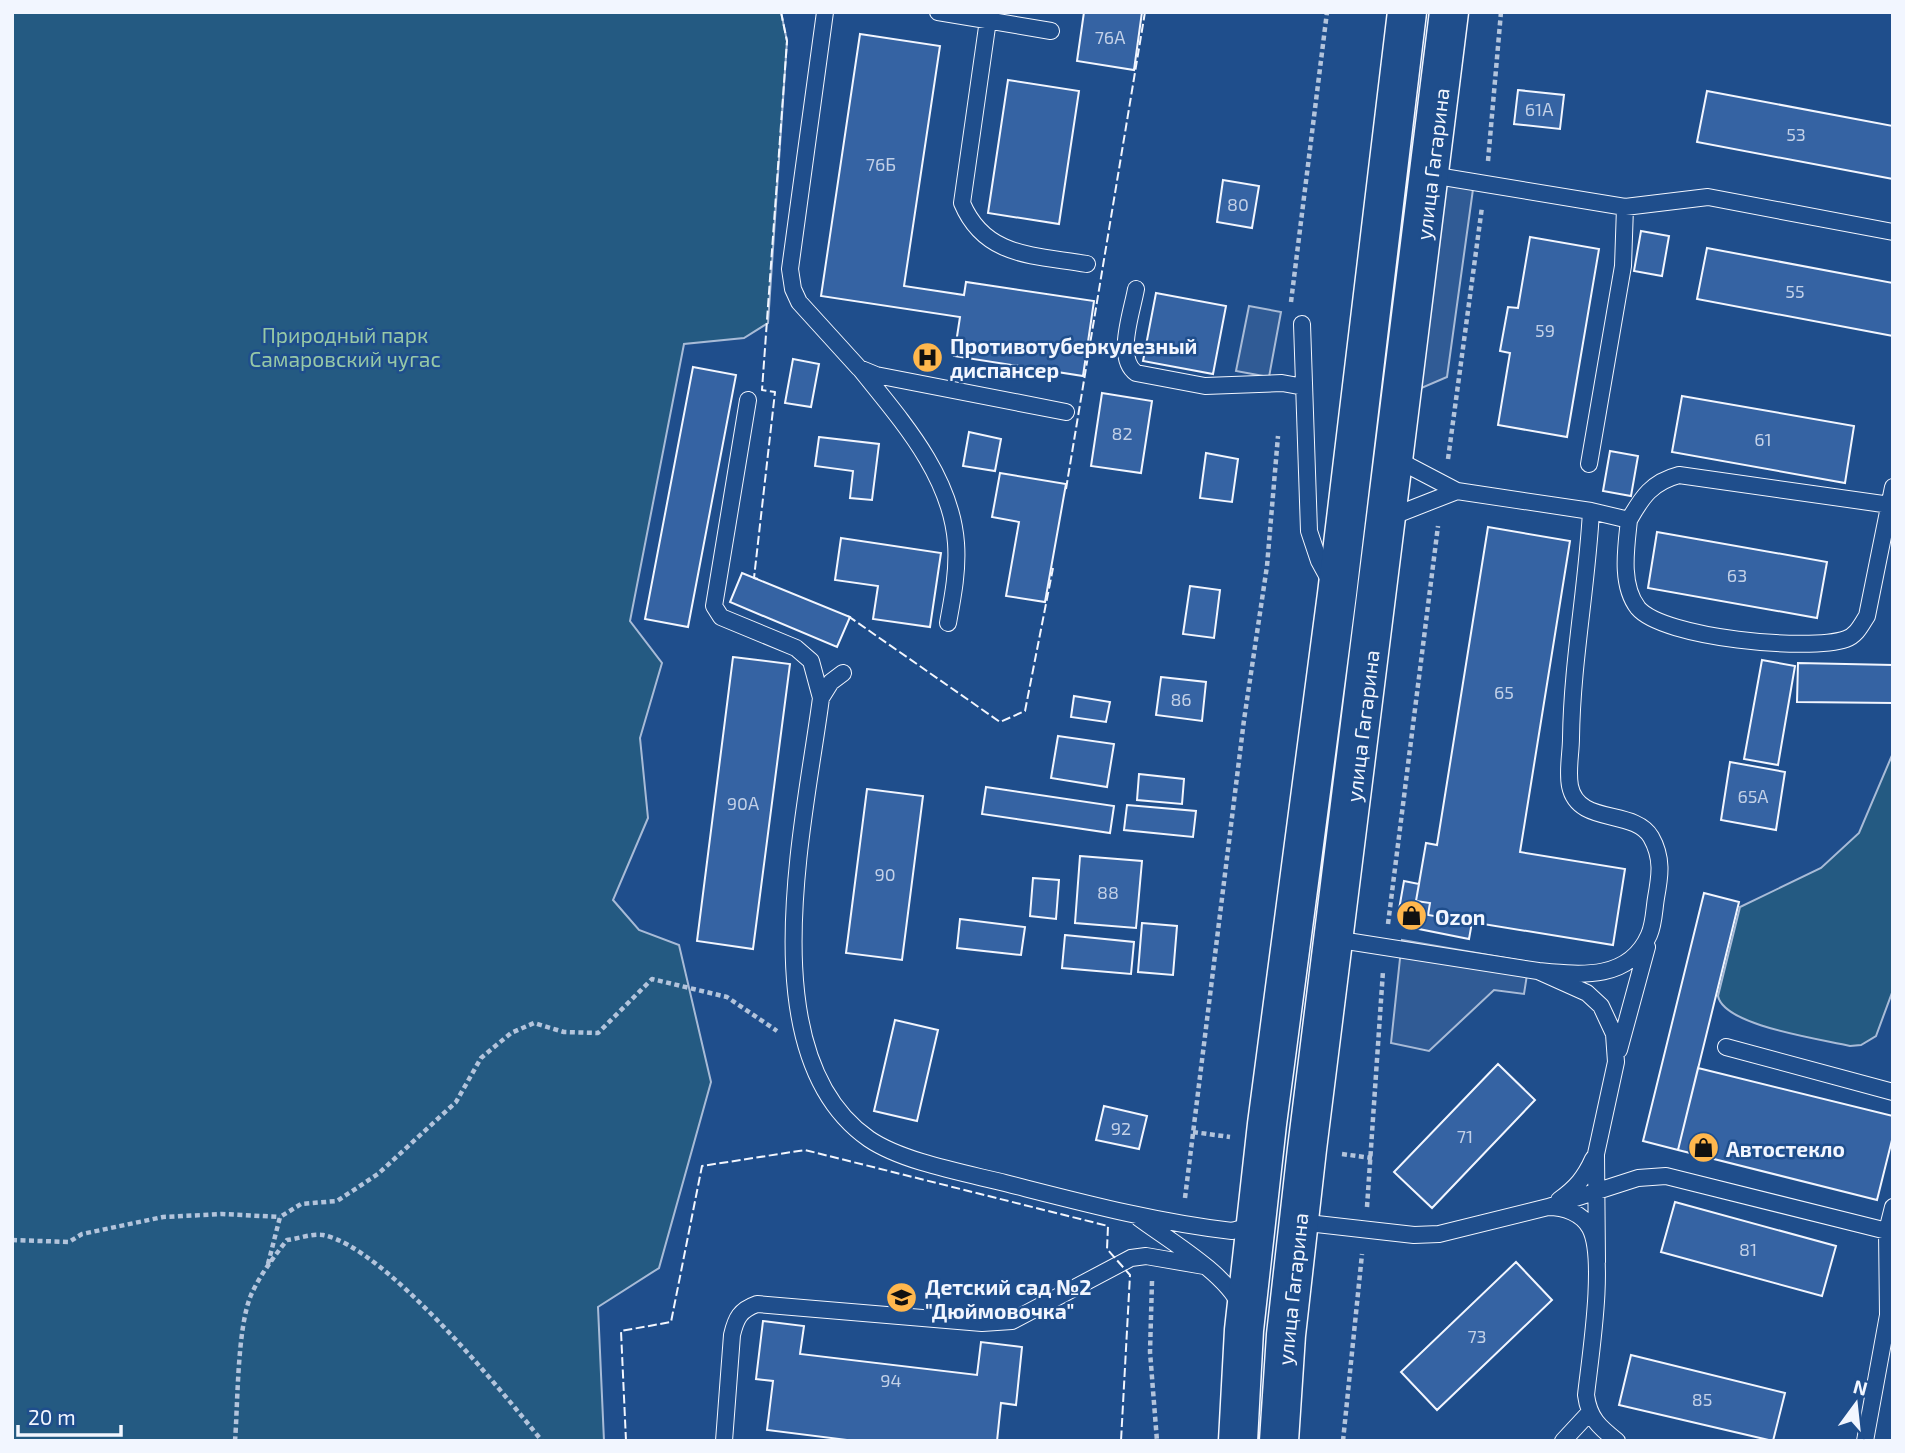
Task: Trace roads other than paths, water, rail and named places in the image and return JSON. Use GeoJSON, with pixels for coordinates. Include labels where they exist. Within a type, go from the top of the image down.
{"type":"FeatureCollection","features":[{"type":"Feature","properties":{"kind":"main road","name":"улица Гагарина"},"geometry":{"type":"LineString","coordinates":[[1238,1441],[1244,1330],[1407,12]]}},
{"type":"Feature","properties":{"kind":"main road","name":"улица Гагарина"},"geometry":{"type":"LineString","coordinates":[[1279,1441],[1286,1335],[1299,1222],[1396,459],[1449,12]]}},
{"type":"Feature","properties":{"kind":"main road"},"geometry":{"type":"LineString","coordinates":[[1389,169],[1431,175]]}},
{"type":"Feature","properties":{"kind":"main road"},"geometry":{"type":"LineString","coordinates":[[1346,513],[1388,518]]}},
{"type":"Feature","properties":{"kind":"lane"},"geometry":{"type":"LineString","coordinates":[[825,12],[790,269],[793,289],[799,302],[859,368],[911,432],[934,470],[952,514],[956,543],[956,577],[948,623]]}},
{"type":"Feature","properties":{"kind":"lane"},"geometry":{"type":"LineString","coordinates":[[938,12],[1051,31]]}},
{"type":"Feature","properties":{"kind":"lane"},"geometry":{"type":"LineString","coordinates":[[988,20],[962,203],[970,222],[986,238],[1004,249],[1087,264]]}},
{"type":"Feature","properties":{"kind":"lane"},"geometry":{"type":"LineString","coordinates":[[1431,175],[1625,207],[1708,197],[1893,233]]}},
{"type":"Feature","properties":{"kind":"lane"},"geometry":{"type":"LineString","coordinates":[[1589,464],[1623,266],[1625,207]]}},
{"type":"Feature","properties":{"kind":"lane"},"geometry":{"type":"LineString","coordinates":[[1136,289],[1125,356],[1128,368],[1136,373],[1205,386],[1282,383],[1304,387]]}},
{"type":"Feature","properties":{"kind":"lane"},"geometry":{"type":"LineString","coordinates":[[1302,324],[1309,531],[1319,561],[1336,594]]}},
{"type":"Feature","properties":{"kind":"lane"},"geometry":{"type":"LineString","coordinates":[[859,368],[876,375],[1066,412]]}},
{"type":"Feature","properties":{"kind":"lane"},"geometry":{"type":"LineString","coordinates":[[748,400],[714,606],[720,617],[796,648],[811,661],[821,698],[793,917],[793,981],[814,1072],[841,1114],[870,1140],[928,1163],[1137,1217],[1232,1231],[1252,1222],[1258,1212]]}},
{"type":"Feature","properties":{"kind":"lane"},"geometry":{"type":"LineString","coordinates":[[1396,459],[1447,491],[1591,511],[1629,520]]}},
{"type":"Feature","properties":{"kind":"lane"},"geometry":{"type":"LineString","coordinates":[[1890,505],[1679,475],[1662,479],[1646,492],[1629,520],[1625,554],[1629,592],[1639,610],[1654,620],[1734,642],[1829,643],[1848,638],[1858,631],[1867,616],[1890,505],[1893,487]]}},
{"type":"Feature","properties":{"kind":"lane"},"geometry":{"type":"LineString","coordinates":[[1388,518],[1447,491]]}},
{"type":"Feature","properties":{"kind":"lane"},"geometry":{"type":"LineString","coordinates":[[1591,511],[1572,706],[1570,785],[1576,801],[1597,814],[1632,824],[1649,833],[1660,856],[1650,934],[1616,1062],[1596,1154],[1594,1193],[1597,1262],[1586,1395],[1588,1413],[1600,1428],[1617,1441]]}},
{"type":"Feature","properties":{"kind":"lane"},"geometry":{"type":"LineString","coordinates":[[821,698],[831,682],[843,673]]}},
{"type":"Feature","properties":{"kind":"lane"},"geometry":{"type":"LineString","coordinates":[[1334,939],[1538,971],[1592,974],[1622,967],[1636,955],[1650,934]]}},
{"type":"Feature","properties":{"kind":"lane"},"geometry":{"type":"LineString","coordinates":[[1538,971],[1587,993],[1601,1006],[1614,1034],[1616,1062]]}},
{"type":"Feature","properties":{"kind":"lane"},"geometry":{"type":"LineString","coordinates":[[1726,1047],[1893,1091]]}},
{"type":"Feature","properties":{"kind":"lane"},"geometry":{"type":"LineString","coordinates":[[1548,1207],[1573,1190],[1586,1175],[1596,1154]]}},
{"type":"Feature","properties":{"kind":"lane"},"geometry":{"type":"LineString","coordinates":[[1299,1222],[1439,1234],[1548,1207],[1638,1178],[1666,1176],[1890,1231]]}},
{"type":"Feature","properties":{"kind":"lane"},"geometry":{"type":"LineString","coordinates":[[1548,1207],[1573,1212],[1589,1225],[1594,1237],[1597,1262]]}},
{"type":"Feature","properties":{"kind":"lane"},"geometry":{"type":"LineString","coordinates":[[1865,1441],[1888,1315],[1890,1290],[1885,1252],[1893,1207]]}},
{"type":"Feature","properties":{"kind":"lane"},"geometry":{"type":"LineString","coordinates":[[1137,1217],[1204,1266],[1235,1295],[1244,1330]]}},
{"type":"Feature","properties":{"kind":"lane"},"geometry":{"type":"LineString","coordinates":[[724,1441],[732,1335],[736,1320],[743,1309],[757,1304],[948,1322],[1012,1321],[1132,1258],[1146,1256],[1204,1266]]}},
{"type":"Feature","properties":{"kind":"lane"},"geometry":{"type":"LineString","coordinates":[[1563,1441],[1588,1413]]}},
{"type":"Feature","properties":{"kind":"place","name":"Противотуберкулезный диспансер"},"geometry":{"type":"Point","coordinates":[927,357]}},
{"type":"Feature","properties":{"kind":"place","name":"Ozon"},"geometry":{"type":"Point","coordinates":[1412,916]}},
{"type":"Feature","properties":{"kind":"place","name":"Автостекло"},"geometry":{"type":"Point","coordinates":[1703,1148]}},
{"type":"Feature","properties":{"kind":"place","name":"Детский сад №2 \"Дюймовочка\""},"geometry":{"type":"Point","coordinates":[902,1298]}},
{"type":"Feature","properties":{"kind":"park label","name":"Природный парк Самаровский чугас"},"geometry":{"type":"Point","coordinates":[345,346]}}]}
